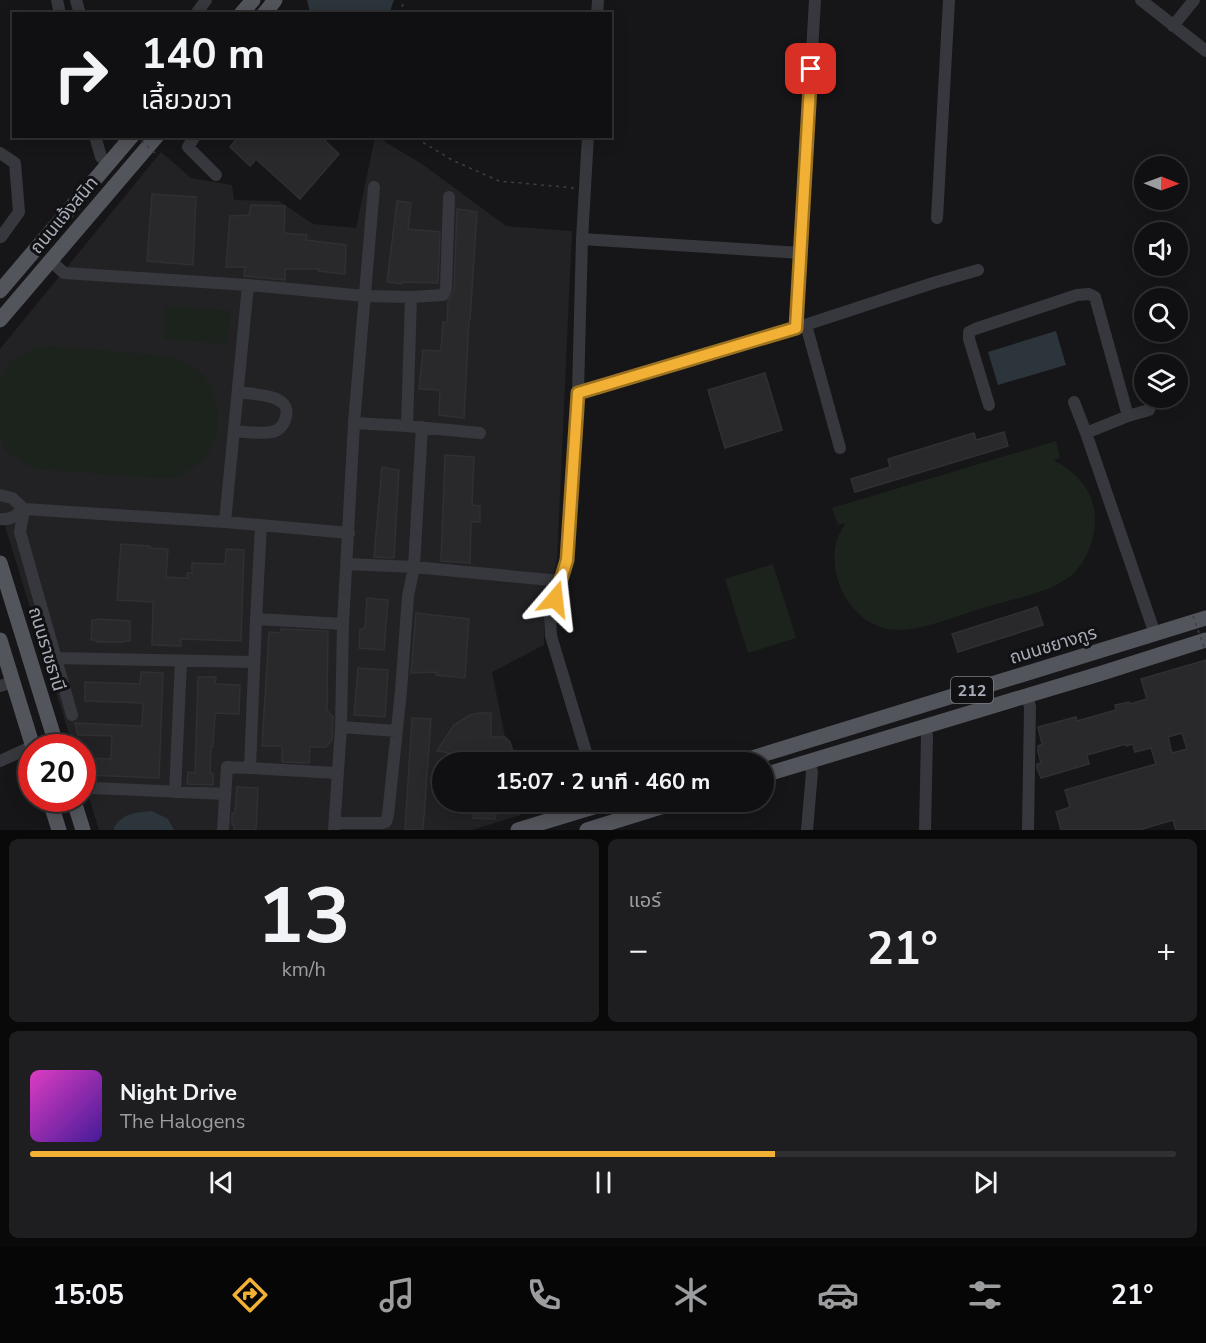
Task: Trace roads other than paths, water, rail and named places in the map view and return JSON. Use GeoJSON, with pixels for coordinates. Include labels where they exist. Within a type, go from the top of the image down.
{"type":"FeatureCollection","features":[{"type":"Feature","properties":{"kind":"main road"},"geometry":{"type":"LineString","coordinates":[[243,12],[253,0]]}},
{"type":"Feature","properties":{"kind":"main road"},"geometry":{"type":"LineString","coordinates":[[266,12],[275,0]]}},
{"type":"Feature","properties":{"kind":"main road","name":"ถนนแจ้งสนิท"},"geometry":{"type":"LineString","coordinates":[[0,291],[132,138]]}},
{"type":"Feature","properties":{"kind":"main road","name":"ถนนแจ้งสนิท"},"geometry":{"type":"LineString","coordinates":[[0,320],[155,138]]}},
{"type":"Feature","properties":{"kind":"main road","name":"ถนนราชธานี"},"geometry":{"type":"LineString","coordinates":[[0,563],[53,734]]}},
{"type":"Feature","properties":{"kind":"main road","name":"ถนนชยางกูร"},"geometry":{"type":"LineString","coordinates":[[772,752],[1155,634],[1200,617]]}},
{"type":"Feature","properties":{"kind":"main road"},"geometry":{"type":"LineString","coordinates":[[1155,634],[1162,654]]}},
{"type":"Feature","properties":{"kind":"main road"},"geometry":{"type":"LineString","coordinates":[[0,640],[6,684],[28,734]]}},
{"type":"Feature","properties":{"kind":"main road","name":"212"},"geometry":{"type":"LineString","coordinates":[[774,772],[1162,654],[1205,645]]}},
{"type":"Feature","properties":{"kind":"main road"},"geometry":{"type":"LineString","coordinates":[[53,812],[59,830]]}},
{"type":"Feature","properties":{"kind":"main road"},"geometry":{"type":"LineString","coordinates":[[77,812],[83,830]]}},
{"type":"Feature","properties":{"kind":"main road"},"geometry":{"type":"LineString","coordinates":[[518,830],[574,812]]}},
{"type":"Feature","properties":{"kind":"main road"},"geometry":{"type":"LineString","coordinates":[[587,830],[645,812]]}},
{"type":"Feature","properties":{"kind":"street"},"geometry":{"type":"LineString","coordinates":[[815,0],[801,253],[801,327],[840,448]]}},
{"type":"Feature","properties":{"kind":"street"},"geometry":{"type":"LineString","coordinates":[[937,218],[949,0]]}},
{"type":"Feature","properties":{"kind":"street"},"geometry":{"type":"LineString","coordinates":[[1141,0],[1206,51]]}},
{"type":"Feature","properties":{"kind":"street"},"geometry":{"type":"LineString","coordinates":[[1173,26],[1194,0]]}},
{"type":"Feature","properties":{"kind":"street"},"geometry":{"type":"LineString","coordinates":[[96,138],[101,157],[109,164]]}},
{"type":"Feature","properties":{"kind":"street"},"geometry":{"type":"LineString","coordinates":[[194,138],[188,147],[216,175]]}},
{"type":"Feature","properties":{"kind":"street"},"geometry":{"type":"LineString","coordinates":[[585,752],[551,636],[550,616],[567,560],[578,393],[582,239],[588,138]]}},
{"type":"Feature","properties":{"kind":"street"},"geometry":{"type":"LineString","coordinates":[[0,153],[15,163],[19,212],[1,237]]}},
{"type":"Feature","properties":{"kind":"street"},"geometry":{"type":"LineString","coordinates":[[374,187],[354,423],[335,826],[382,823],[388,819],[405,651],[408,596],[414,567],[422,427]]}},
{"type":"Feature","properties":{"kind":"street"},"geometry":{"type":"LineString","coordinates":[[51,261],[64,273],[248,285],[365,296],[443,295],[446,289],[449,197]]}},
{"type":"Feature","properties":{"kind":"street"},"geometry":{"type":"LineString","coordinates":[[582,239],[801,253]]}},
{"type":"Feature","properties":{"kind":"street"},"geometry":{"type":"LineString","coordinates":[[578,393],[801,327],[978,270]]}},
{"type":"Feature","properties":{"kind":"street"},"geometry":{"type":"LineString","coordinates":[[225,522],[248,285]]}},
{"type":"Feature","properties":{"kind":"street"},"geometry":{"type":"LineString","coordinates":[[988,405],[969,332],[1077,295],[1089,294],[1095,297],[1128,416]]}},
{"type":"Feature","properties":{"kind":"street"},"geometry":{"type":"LineString","coordinates":[[406,426],[411,297]]}},
{"type":"Feature","properties":{"kind":"street"},"geometry":{"type":"LineString","coordinates":[[234,431],[273,432],[283,426],[287,416],[285,405],[277,398],[238,393]]}},
{"type":"Feature","properties":{"kind":"street"},"geometry":{"type":"LineString","coordinates":[[1074,402],[1155,634]]}},
{"type":"Feature","properties":{"kind":"street"},"geometry":{"type":"LineString","coordinates":[[1086,433],[1149,410]]}},
{"type":"Feature","properties":{"kind":"street"},"geometry":{"type":"LineString","coordinates":[[354,423],[480,433]]}},
{"type":"Feature","properties":{"kind":"street"},"geometry":{"type":"LineString","coordinates":[[0,495],[12,498],[24,509],[225,522],[349,533]]}},
{"type":"Feature","properties":{"kind":"street"},"geometry":{"type":"LineString","coordinates":[[0,519],[15,517],[24,509]]}},
{"type":"Feature","properties":{"kind":"street"},"geometry":{"type":"LineString","coordinates":[[24,509],[20,532],[72,715]]}},
{"type":"Feature","properties":{"kind":"street"},"geometry":{"type":"LineString","coordinates":[[250,768],[261,525]]}},
{"type":"Feature","properties":{"kind":"street"},"geometry":{"type":"LineString","coordinates":[[347,564],[414,567],[561,581]]}},
{"type":"Feature","properties":{"kind":"street"},"geometry":{"type":"LineString","coordinates":[[255,619],[343,624]]}},
{"type":"Feature","properties":{"kind":"street"},"geometry":{"type":"LineString","coordinates":[[56,658],[254,662]]}},
{"type":"Feature","properties":{"kind":"street"},"geometry":{"type":"LineString","coordinates":[[175,792],[181,661]]}},
{"type":"Feature","properties":{"kind":"street"},"geometry":{"type":"LineString","coordinates":[[1027,696],[1030,707],[1028,830]]}},
{"type":"Feature","properties":{"kind":"street"},"geometry":{"type":"LineString","coordinates":[[925,725],[927,736],[925,830]]}},
{"type":"Feature","properties":{"kind":"street"},"geometry":{"type":"LineString","coordinates":[[341,727],[397,731]]}},
{"type":"Feature","properties":{"kind":"street"},"geometry":{"type":"LineString","coordinates":[[0,761],[18,753]]}},
{"type":"Feature","properties":{"kind":"street"},"geometry":{"type":"LineString","coordinates":[[807,830],[812,772],[809,760]]}},
{"type":"Feature","properties":{"kind":"street"},"geometry":{"type":"LineString","coordinates":[[223,830],[227,767],[337,774]]}},
{"type":"Feature","properties":{"kind":"street"},"geometry":{"type":"LineString","coordinates":[[96,788],[225,794]]}}]}
